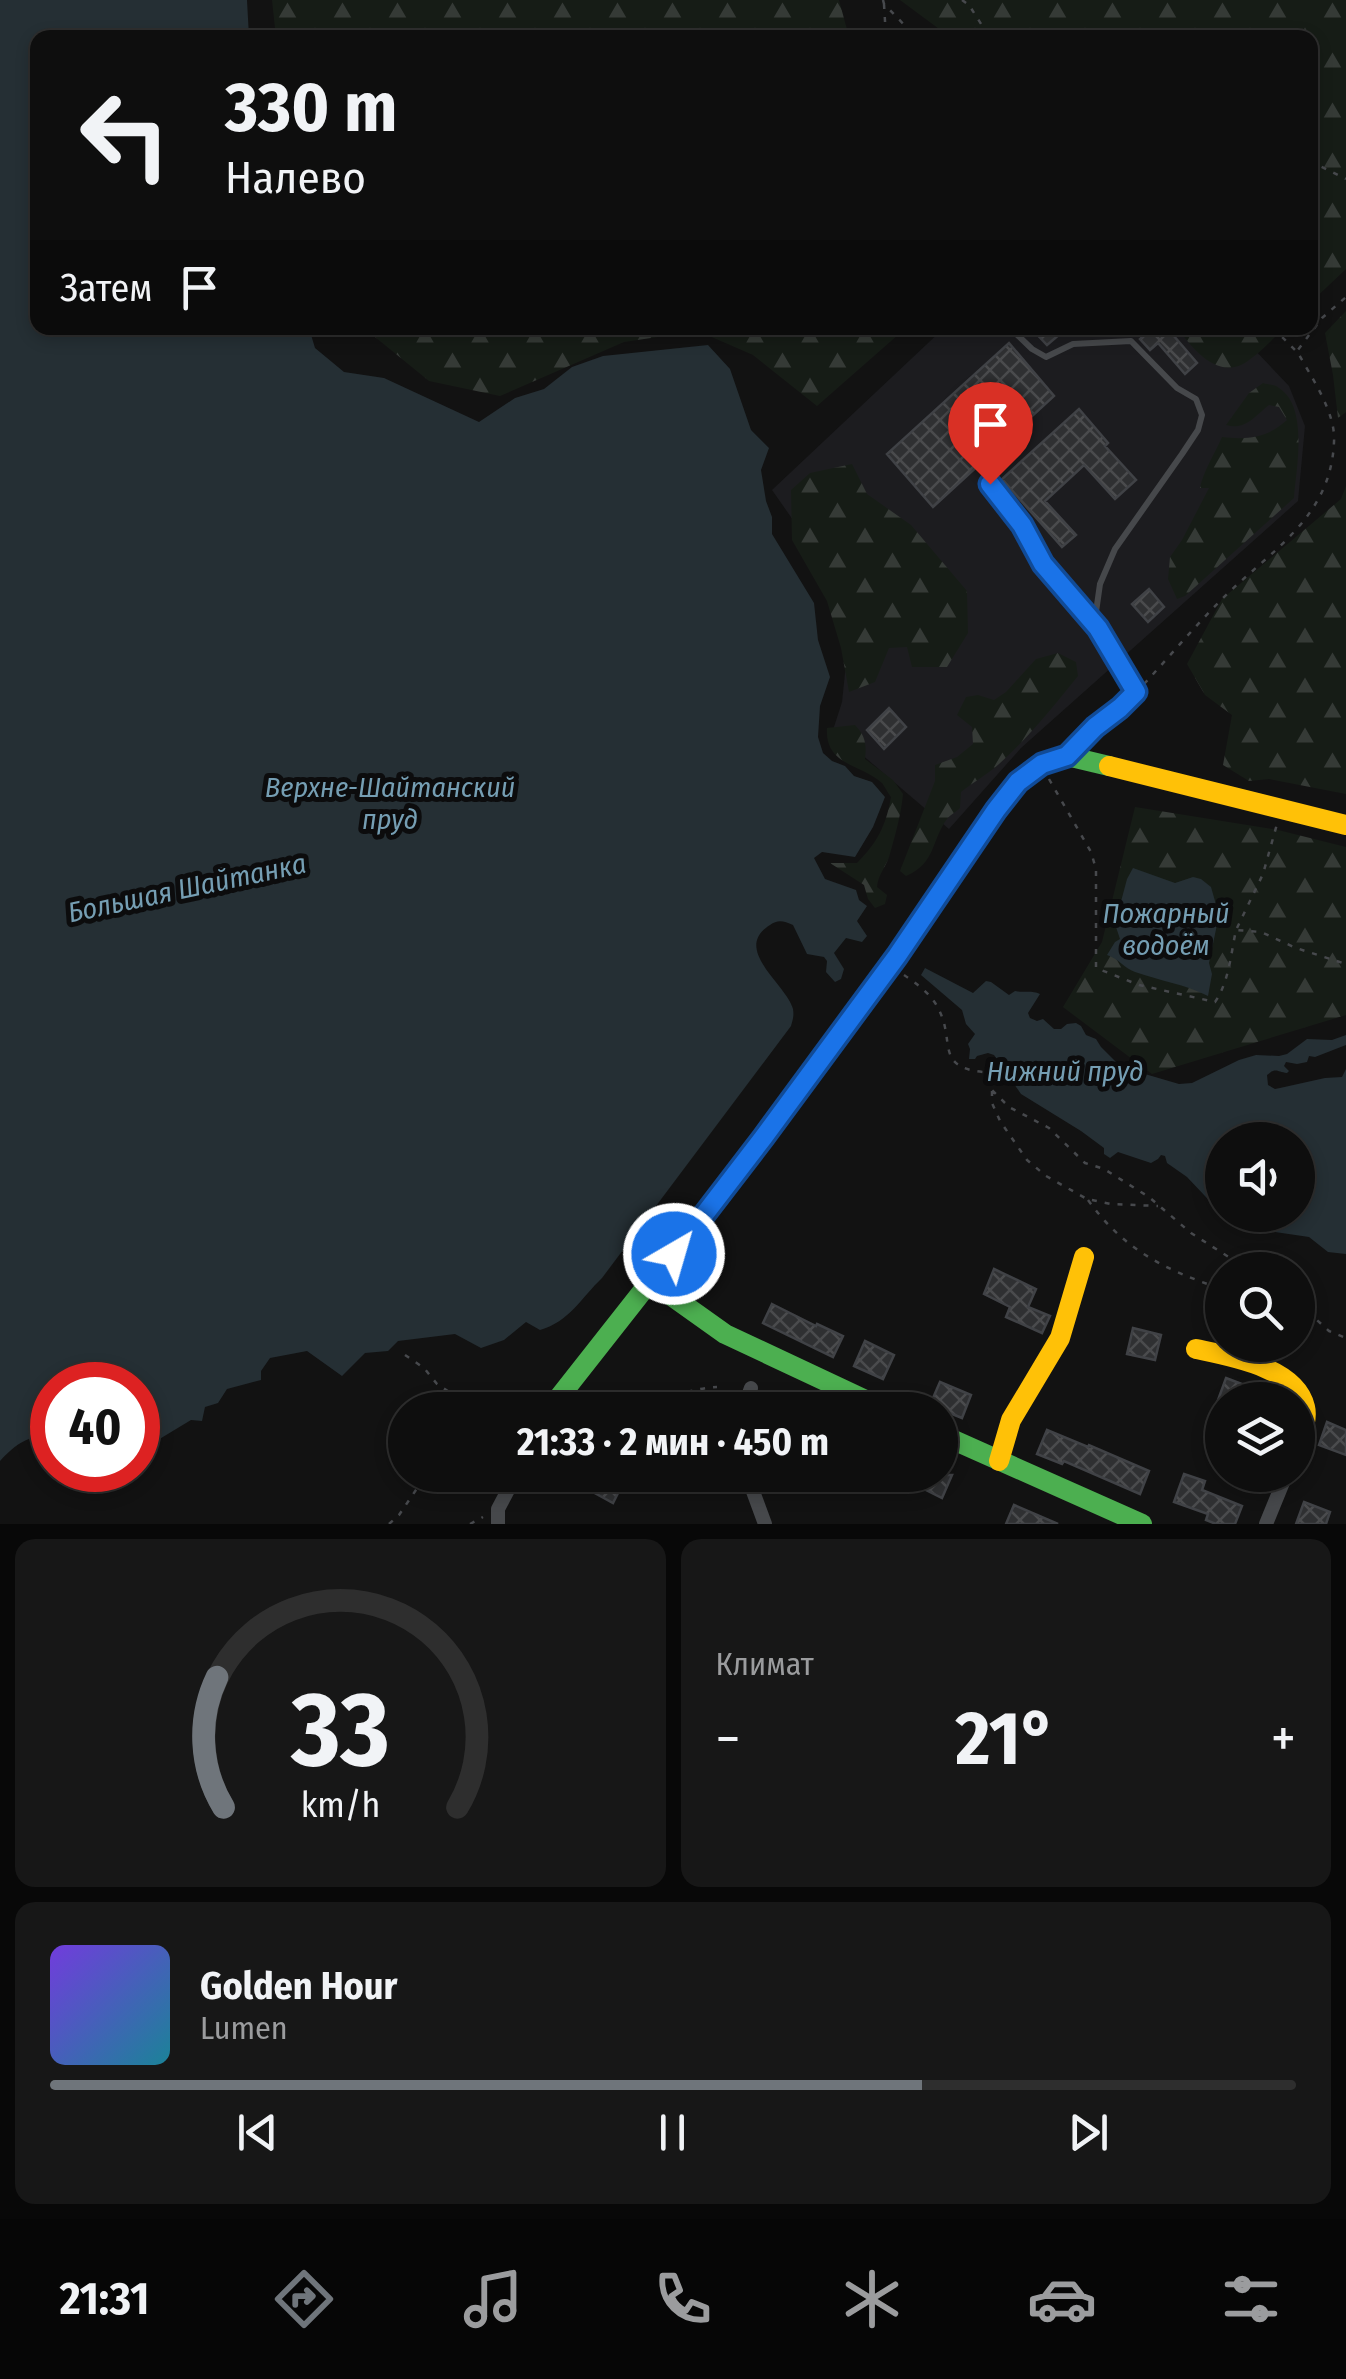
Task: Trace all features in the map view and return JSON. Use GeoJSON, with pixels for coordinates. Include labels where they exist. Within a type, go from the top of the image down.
{"type":"FeatureCollection","features":[{"type":"Feature","properties":{"kind":"street"},"geometry":{"type":"LineString","coordinates":[[563,1392],[763,1138],[886,972],[996,810],[1018,782],[1042,764],[1067,756],[1346,825]]}},
{"type":"Feature","properties":{"kind":"street"},"geometry":{"type":"LineString","coordinates":[[999,1461],[1011,1420],[1060,1338],[1084,1257]]}},
{"type":"Feature","properties":{"kind":"street"},"geometry":{"type":"LineString","coordinates":[[652,1282],[725,1334],[849,1392]]}},
{"type":"Feature","properties":{"kind":"street"},"geometry":{"type":"LineString","coordinates":[[1196,1348],[1260,1365],[1290,1382]]}},
{"type":"Feature","properties":{"kind":"street"},"geometry":{"type":"LineString","coordinates":[[750,1392],[751,1388]]}},
{"type":"Feature","properties":{"kind":"street"},"geometry":{"type":"LineString","coordinates":[[958,1442],[1142,1524]]}},
{"type":"Feature","properties":{"kind":"street"},"geometry":{"type":"LineString","coordinates":[[498,1524],[498,1509],[507,1492]]}},
{"type":"Feature","properties":{"kind":"street"},"geometry":{"type":"LineString","coordinates":[[753,1492],[765,1524]]}},
{"type":"Feature","properties":{"kind":"street"},"geometry":{"type":"LineString","coordinates":[[1266,1524],[1279,1492]]}},
{"type":"Feature","properties":{"kind":"lane"},"geometry":{"type":"LineString","coordinates":[[1017,335],[1046,357],[1074,344],[1131,342],[1177,388],[1196,400],[1202,415],[1198,430],[1115,549],[1100,584],[1098,628]]}},
{"type":"Feature","properties":{"kind":"lane"},"geometry":{"type":"LineString","coordinates":[[990,484],[1022,525],[1043,564],[1098,628],[1136,692],[1067,756]]}},
{"type":"Feature","properties":{"kind":"path"},"geometry":{"type":"LineString","coordinates":[[962,0],[985,30]]}},
{"type":"Feature","properties":{"kind":"path"},"geometry":{"type":"LineString","coordinates":[[883,2],[885,30]]}},
{"type":"Feature","properties":{"kind":"path"},"geometry":{"type":"LineString","coordinates":[[883,2],[909,30]]}},
{"type":"Feature","properties":{"kind":"path"},"geometry":{"type":"LineString","coordinates":[[1318,165],[1346,180]]}},
{"type":"Feature","properties":{"kind":"path"},"geometry":{"type":"LineString","coordinates":[[1318,323],[1346,297]]}},
{"type":"Feature","properties":{"kind":"path"},"geometry":{"type":"LineString","coordinates":[[1136,692],[1222,599],[1306,521],[1326,489],[1335,440],[1325,401],[1296,351],[1280,335]]}},
{"type":"Feature","properties":{"kind":"path"},"geometry":{"type":"LineString","coordinates":[[1296,351],[1309,335]]}},
{"type":"Feature","properties":{"kind":"path"},"geometry":{"type":"LineString","coordinates":[[1042,764],[1052,788],[1092,852],[1096,869],[1096,968],[1140,985],[1215,1002],[1227,974],[1236,930],[1263,874],[1278,823]]}},
{"type":"Feature","properties":{"kind":"path"},"geometry":{"type":"LineString","coordinates":[[1236,930],[1261,932],[1346,964]]}},
{"type":"Feature","properties":{"kind":"path"},"geometry":{"type":"LineString","coordinates":[[901,974],[937,1005],[952,1060],[958,1068],[983,1072],[992,1090],[1009,1108],[1049,1128],[1085,1163],[1149,1197],[1191,1233],[1221,1252]]}},
{"type":"Feature","properties":{"kind":"path"},"geometry":{"type":"LineString","coordinates":[[992,1090],[992,1103],[1000,1121],[1027,1160],[1046,1176],[1088,1198],[1111,1204],[1160,1206]]}},
{"type":"Feature","properties":{"kind":"path"},"geometry":{"type":"LineString","coordinates":[[1088,1198],[1110,1228],[1132,1247],[1205,1282]]}},
{"type":"Feature","properties":{"kind":"path"},"geometry":{"type":"LineString","coordinates":[[1315,1318],[1329,1331],[1346,1338]]}},
{"type":"Feature","properties":{"kind":"path"},"geometry":{"type":"LineString","coordinates":[[406,1355],[449,1392]]}},
{"type":"Feature","properties":{"kind":"path"},"geometry":{"type":"LineString","coordinates":[[683,1392],[717,1386]]}},
{"type":"Feature","properties":{"kind":"path"},"geometry":{"type":"LineString","coordinates":[[389,1524],[415,1492]]}},
{"type":"Feature","properties":{"kind":"shaded area"},"geometry":{"type":"Polygon","coordinates":[[[937,335],[1241,335],[1289,386],[1305,426],[1298,501],[1021,748],[949,829],[833,730],[842,702],[848,644],[800,530],[772,490],[937,335]]]}},
{"type":"Feature","properties":{"kind":"green space"},"geometry":{"type":"Polygon","coordinates":[[[272,0],[839,0],[847,30],[275,30],[272,0]]]}},
{"type":"Feature","properties":{"kind":"green space"},"geometry":{"type":"Polygon","coordinates":[[[900,0],[1346,0],[1346,269],[1318,295],[1318,30],[941,30],[900,0]]]}},
{"type":"Feature","properties":{"kind":"green space"},"geometry":{"type":"Polygon","coordinates":[[[1346,311],[1346,412],[1338,418],[1325,333],[1346,311]]]}},
{"type":"Feature","properties":{"kind":"green space"},"geometry":{"type":"Polygon","coordinates":[[[373,335],[671,335],[624,342],[500,396],[429,381],[373,335]]]}},
{"type":"Feature","properties":{"kind":"green space"},"geometry":{"type":"Polygon","coordinates":[[[707,335],[898,335],[817,406],[753,355],[707,335]]]}},
{"type":"Feature","properties":{"kind":"green space"},"geometry":{"type":"Polygon","coordinates":[[[1183,335],[1277,335],[1252,358],[1231,368],[1204,358],[1183,335]]]}},
{"type":"Feature","properties":{"kind":"green space"},"geometry":{"type":"Polygon","coordinates":[[[1263,383],[1279,388],[1294,409],[1298,455],[1294,498],[1177,599],[1168,579],[1170,557],[1209,488],[1200,488],[1222,437],[1257,436],[1287,420],[1279,407],[1269,405],[1244,424],[1226,425],[1249,393],[1263,383]]]}},
{"type":"Feature","properties":{"kind":"green space"},"geometry":{"type":"Polygon","coordinates":[[[852,464],[867,494],[911,525],[967,591],[968,633],[947,667],[912,667],[907,647],[889,648],[875,682],[849,692],[827,601],[792,540],[791,490],[810,473],[852,464]]]}},
{"type":"Feature","properties":{"kind":"green space"},"geometry":{"type":"Polygon","coordinates":[[[1346,486],[1346,794],[1269,779],[1249,781],[1223,765],[1232,715],[1205,695],[1187,664],[1222,599],[1341,499],[1346,486]]]}},
{"type":"Feature","properties":{"kind":"green space"},"geometry":{"type":"Polygon","coordinates":[[[1058,653],[1076,662],[1078,676],[1010,754],[961,792],[960,808],[947,819],[928,858],[906,876],[900,871],[935,781],[935,765],[957,757],[973,744],[972,727],[957,715],[966,697],[978,695],[994,700],[1036,659],[1058,653]]]}},
{"type":"Feature","properties":{"kind":"green space"},"geometry":{"type":"Polygon","coordinates":[[[855,725],[864,740],[865,759],[893,780],[903,794],[889,857],[877,887],[887,895],[885,904],[875,908],[864,885],[830,863],[857,863],[864,856],[880,833],[891,797],[882,783],[832,750],[827,728],[855,725]]]}},
{"type":"Feature","properties":{"kind":"green space"},"geometry":{"type":"Polygon","coordinates":[[[1135,807],[1278,830],[1346,847],[1346,1015],[1152,1074],[1063,1007],[1102,942],[1135,807]]]}},
{"type":"Feature","properties":{"kind":"water","name":"Верхне-Шайтанский пруд"},"geometry":{"type":"Polygon","coordinates":[[[0,0],[247,0],[249,30],[30,30],[30,335],[311,335],[315,348],[344,372],[384,378],[479,422],[515,398],[544,389],[572,367],[603,356],[708,345],[730,369],[751,430],[769,448],[761,470],[772,534],[814,603],[818,640],[830,677],[820,706],[818,737],[823,753],[854,776],[872,782],[885,797],[855,857],[822,852],[814,858],[825,879],[856,890],[859,900],[867,906],[857,921],[867,936],[862,942],[846,938],[834,953],[844,969],[841,979],[835,982],[826,972],[827,961],[807,954],[793,925],[776,922],[760,935],[756,945],[759,956],[789,999],[793,1011],[791,1026],[602,1278],[559,1321],[540,1330],[526,1322],[504,1340],[481,1348],[455,1334],[398,1341],[388,1351],[365,1353],[342,1376],[307,1351],[270,1358],[261,1371],[261,1380],[227,1389],[218,1403],[205,1407],[202,1421],[191,1420],[160,1439],[160,1362],[30,1362],[30,1439],[0,1461],[0,0]]]}},
{"type":"Feature","properties":{"kind":"water","name":"Пожарный водоём"},"geometry":{"type":"Polygon","coordinates":[[[1133,868],[1175,883],[1193,877],[1211,887],[1219,915],[1209,963],[1212,974],[1208,996],[1135,972],[1107,955],[1120,939],[1115,924],[1133,868]]]}},
{"type":"Feature","properties":{"kind":"water","name":"Нижний пруд"},"geometry":{"type":"Polygon","coordinates":[[[925,968],[973,993],[986,981],[1009,995],[1015,991],[1040,994],[1028,1013],[1030,1018],[1043,1019],[1054,1029],[1076,1023],[1121,1067],[1179,1084],[1192,1083],[1256,1055],[1287,1054],[1307,1039],[1332,1040],[1346,1035],[1346,1045],[1309,1056],[1307,1062],[1286,1062],[1287,1073],[1275,1071],[1267,1075],[1268,1085],[1275,1089],[1342,1077],[1346,1069],[1346,1254],[1328,1252],[1309,1237],[1275,1232],[1315,1232],[1315,1122],[1205,1122],[1205,1196],[1167,1163],[1165,1156],[1151,1163],[1118,1152],[1110,1158],[1104,1154],[1104,1148],[1081,1131],[1021,1094],[994,1055],[969,1059],[968,1044],[975,1034],[966,1024],[962,1010],[921,975],[925,968]]]}},
{"type":"Feature","properties":{"kind":"building"},"geometry":{"type":"Polygon","coordinates":[[[1038,335],[1059,335],[1047,345],[1038,335]]]}},
{"type":"Feature","properties":{"kind":"building"},"geometry":{"type":"Polygon","coordinates":[[[1144,335],[1173,335],[1197,363],[1185,374],[1158,343],[1150,350],[1140,339],[1144,335]]]}},
{"type":"Feature","properties":{"kind":"building"},"geometry":{"type":"Polygon","coordinates":[[[1009,343],[1054,396],[933,507],[887,454],[1009,343]]]}},
{"type":"Feature","properties":{"kind":"building"},"geometry":{"type":"Polygon","coordinates":[[[1079,409],[1136,480],[1115,499],[1084,465],[1045,501],[1076,535],[1062,547],[1002,479],[1079,409]]]}},
{"type":"Feature","properties":{"kind":"building"},"geometry":{"type":"Polygon","coordinates":[[[1149,589],[1164,607],[1148,622],[1132,604],[1149,589]]]}},
{"type":"Feature","properties":{"kind":"building"},"geometry":{"type":"Polygon","coordinates":[[[889,708],[906,727],[884,749],[867,730],[889,708]]]}},
{"type":"Feature","properties":{"kind":"building"},"geometry":{"type":"Polygon","coordinates":[[[994,1269],[1036,1289],[1028,1307],[1050,1316],[1042,1333],[1006,1317],[1010,1307],[984,1294],[994,1269]]]}},
{"type":"Feature","properties":{"kind":"building"},"geometry":{"type":"Polygon","coordinates":[[[772,1304],[843,1336],[833,1357],[763,1323],[772,1304]]]}},
{"type":"Feature","properties":{"kind":"building"},"geometry":{"type":"Polygon","coordinates":[[[1133,1328],[1161,1335],[1155,1360],[1127,1354],[1133,1328]]]}},
{"type":"Feature","properties":{"kind":"building"},"geometry":{"type":"Polygon","coordinates":[[[865,1341],[894,1355],[883,1379],[854,1366],[865,1341]]]}},
{"type":"Feature","properties":{"kind":"building"},"geometry":{"type":"Polygon","coordinates":[[[940,1382],[971,1395],[962,1418],[958,1416],[958,1392],[936,1392],[940,1382]]]}},
{"type":"Feature","properties":{"kind":"building"},"geometry":{"type":"Polygon","coordinates":[[[1327,1422],[1346,1430],[1346,1455],[1319,1445],[1327,1422]]]}},
{"type":"Feature","properties":{"kind":"building"},"geometry":{"type":"Polygon","coordinates":[[[1047,1430],[1149,1471],[1140,1494],[1064,1461],[1062,1464],[1037,1454],[1047,1430]]]}},
{"type":"Feature","properties":{"kind":"building"},"geometry":{"type":"Polygon","coordinates":[[[1184,1474],[1205,1481],[1205,1492],[1242,1506],[1235,1524],[1216,1524],[1206,1520],[1208,1514],[1174,1502],[1184,1474]]]}},
{"type":"Feature","properties":{"kind":"building"},"geometry":{"type":"Polygon","coordinates":[[[593,1492],[618,1492],[613,1503],[593,1492]]]}},
{"type":"Feature","properties":{"kind":"building"},"geometry":{"type":"Polygon","coordinates":[[[1304,1502],[1330,1512],[1326,1524],[1296,1524],[1304,1502]]]}},
{"type":"Feature","properties":{"kind":"building"},"geometry":{"type":"Polygon","coordinates":[[[1014,1505],[1058,1524],[1006,1524],[1014,1505]]]}},
{"type":"Feature","properties":{"kind":"traffic: fast"},"geometry":{"type":"LineString","coordinates":[[563,1392],[763,1138],[1018,782],[1042,764],[1067,756],[1109,766]]}},
{"type":"Feature","properties":{"kind":"traffic: fast"},"geometry":{"type":"LineString","coordinates":[[652,1282],[725,1334],[849,1392]]}},
{"type":"Feature","properties":{"kind":"traffic: fast"},"geometry":{"type":"LineString","coordinates":[[958,1442],[1142,1524]]}},
{"type":"Feature","properties":{"kind":"traffic: slow"},"geometry":{"type":"LineString","coordinates":[[1109,766],[1346,825]]}},
{"type":"Feature","properties":{"kind":"traffic: slow"},"geometry":{"type":"LineString","coordinates":[[999,1461],[1011,1420],[1060,1338],[1084,1257]]}},
{"type":"Feature","properties":{"kind":"traffic: slow"},"geometry":{"type":"LineString","coordinates":[[1196,1349],[1260,1366],[1289,1382]]}},
{"type":"Feature","properties":{"kind":"route"},"geometry":{"type":"LineString","coordinates":[[674,1254],[897,956],[1018,782],[1042,764],[1067,756],[1136,692],[1098,628],[1043,564],[1022,525],[990,484]]}},
{"type":"Feature","properties":{"kind":"water label","name":"Большая Шайтанка"},"geometry":{"type":"Point","coordinates":[187,888]}}]}
